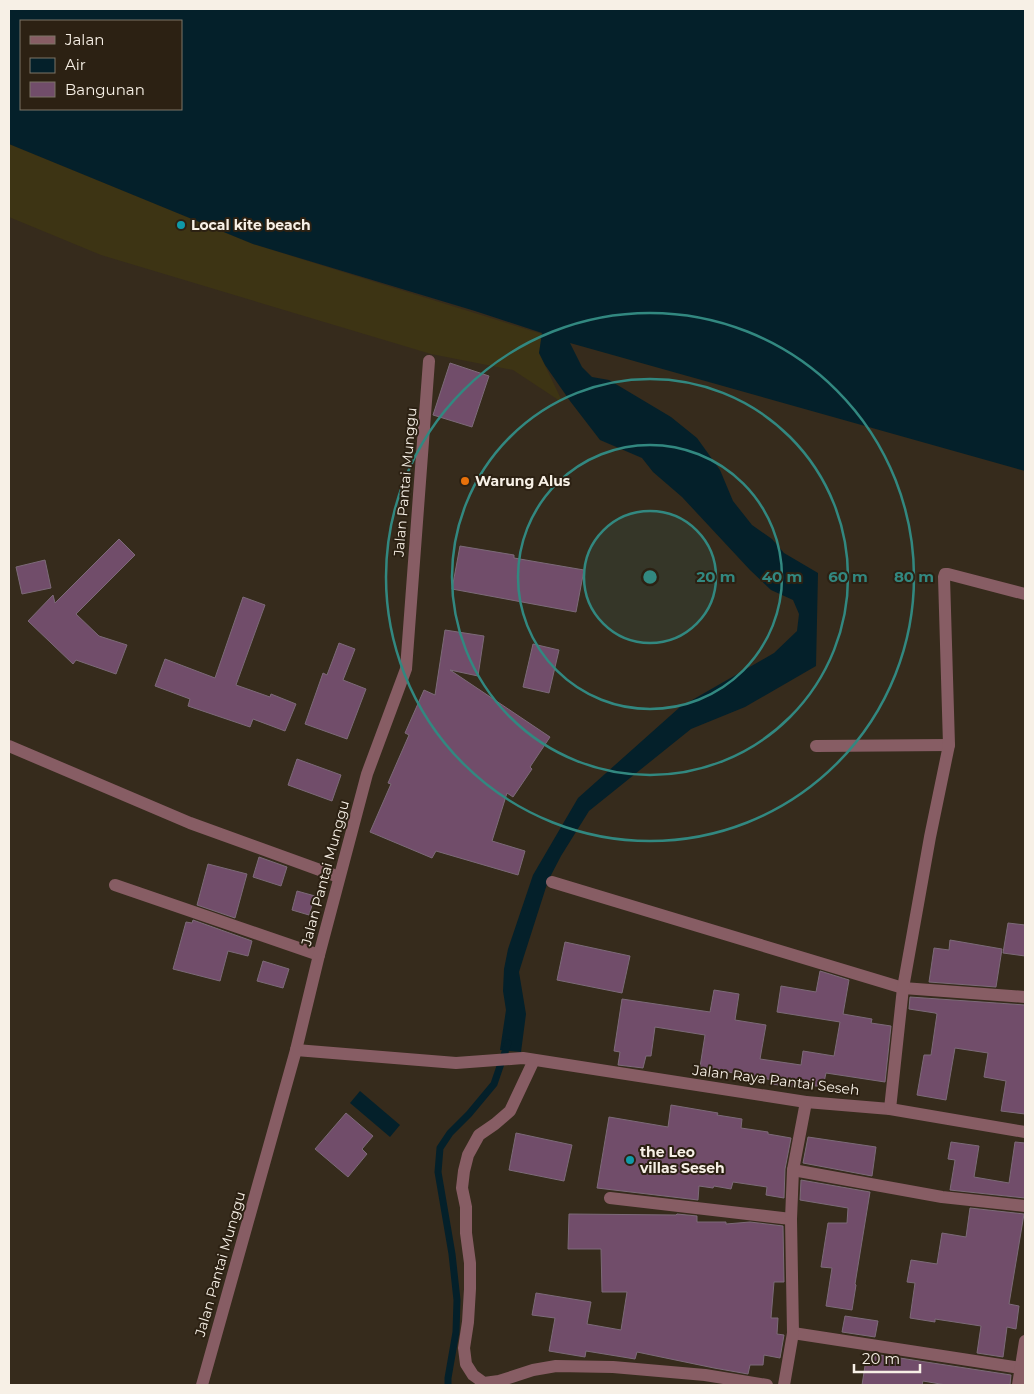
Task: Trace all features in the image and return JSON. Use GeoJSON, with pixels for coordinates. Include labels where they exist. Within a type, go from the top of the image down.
{"type":"FeatureCollection","features":[{"type":"Feature","properties":{"kind":"street","name":"Jalan Pantai Munggu"},"geometry":{"type":"LineString","coordinates":[[202,1385],[296,1050],[366,774],[406,669],[429,361]]}},
{"type":"Feature","properties":{"kind":"street"},"geometry":{"type":"LineString","coordinates":[[890,1109],[903,988],[930,837],[949,745],[944,577],[945,574],[948,574],[1025,594]]}},
{"type":"Feature","properties":{"kind":"street"},"geometry":{"type":"LineString","coordinates":[[816,746],[949,745]]}},
{"type":"Feature","properties":{"kind":"street"},"geometry":{"type":"LineString","coordinates":[[9,746],[190,823],[339,877]]}},
{"type":"Feature","properties":{"kind":"street"},"geometry":{"type":"LineString","coordinates":[[552,882],[903,988],[1025,997]]}},
{"type":"Feature","properties":{"kind":"street"},"geometry":{"type":"LineString","coordinates":[[115,885],[319,954]]}},
{"type":"Feature","properties":{"kind":"street","name":"Jalan Raya Pantai Seseh"},"geometry":{"type":"LineString","coordinates":[[296,1050],[456,1063],[529,1059],[806,1102],[890,1109],[1025,1132]]}},
{"type":"Feature","properties":{"kind":"street"},"geometry":{"type":"LineString","coordinates":[[529,1059],[510,1111],[479,1135],[468,1155],[464,1171],[462,1188],[466,1207],[470,1289],[464,1348],[466,1364],[473,1375],[484,1383],[499,1381],[533,1370],[556,1366],[613,1367],[705,1375],[766,1385]]}},
{"type":"Feature","properties":{"kind":"street"},"geometry":{"type":"LineString","coordinates":[[784,1385],[793,1333],[791,1219],[793,1170],[806,1102]]}},
{"type":"Feature","properties":{"kind":"street"},"geometry":{"type":"LineString","coordinates":[[793,1170],[942,1197],[1025,1206]]}},
{"type":"Feature","properties":{"kind":"street"},"geometry":{"type":"LineString","coordinates":[[610,1198],[791,1219]]}},
{"type":"Feature","properties":{"kind":"street"},"geometry":{"type":"LineString","coordinates":[[793,1333],[1020,1368]]}},
{"type":"Feature","properties":{"kind":"street"},"geometry":{"type":"LineString","coordinates":[[1018,1385],[1025,1346]]}},
{"type":"Feature","properties":{"kind":"sand"},"geometry":{"type":"Polygon","coordinates":[[[9,144],[253,244],[542,334],[539,353],[563,403],[513,370],[431,354],[101,255],[9,217],[9,144]]]}},
{"type":"Feature","properties":{"kind":"water"},"geometry":{"type":"Polygon","coordinates":[[[9,9],[1025,9],[1025,471],[570,343],[582,367],[592,377],[609,380],[671,417],[697,438],[720,470],[733,501],[752,525],[772,539],[784,553],[818,573],[816,666],[745,707],[691,729],[589,811],[548,881],[519,972],[526,1014],[521,1052],[500,1050],[506,1010],[503,991],[504,969],[508,949],[533,875],[578,798],[680,707],[774,653],[797,631],[799,614],[793,600],[771,590],[682,497],[653,472],[642,458],[600,440],[545,365],[539,353],[542,333],[253,244],[9,144],[9,9]]]}},
{"type":"Feature","properties":{"kind":"water"},"geometry":{"type":"Polygon","coordinates":[[[360,1091],[400,1125],[390,1137],[350,1103],[360,1091]]]}},
{"type":"Feature","properties":{"kind":"building"},"geometry":{"type":"Polygon","coordinates":[[[450,363],[489,376],[472,427],[433,415],[450,363]]]}},
{"type":"Feature","properties":{"kind":"building"},"geometry":{"type":"Polygon","coordinates":[[[119,539],[135,555],[76,614],[99,636],[127,645],[116,674],[76,660],[73,664],[28,621],[53,595],[55,603],[119,539]]]}},
{"type":"Feature","properties":{"kind":"building"},"geometry":{"type":"Polygon","coordinates":[[[460,546],[514,555],[514,558],[584,570],[576,612],[452,589],[460,546]]]}},
{"type":"Feature","properties":{"kind":"building"},"geometry":{"type":"Polygon","coordinates":[[[45,560],[51,588],[22,594],[16,567],[45,560]]]}},
{"type":"Feature","properties":{"kind":"building"},"geometry":{"type":"Polygon","coordinates":[[[243,597],[265,605],[236,685],[270,697],[271,694],[296,704],[285,731],[253,719],[250,727],[188,706],[190,699],[155,686],[165,659],[215,678],[243,597]]]}},
{"type":"Feature","properties":{"kind":"building"},"geometry":{"type":"Polygon","coordinates":[[[445,630],[484,636],[478,676],[450,670],[550,737],[513,797],[507,793],[492,841],[525,851],[518,875],[436,851],[432,858],[370,832],[391,784],[388,783],[409,735],[405,733],[424,690],[435,695],[445,630]]]}},
{"type":"Feature","properties":{"kind":"building"},"geometry":{"type":"Polygon","coordinates":[[[339,643],[355,649],[343,680],[366,689],[347,739],[305,724],[323,673],[327,675],[339,643]]]}},
{"type":"Feature","properties":{"kind":"building"},"geometry":{"type":"Polygon","coordinates":[[[533,644],[559,650],[549,693],[523,687],[533,644]]]}},
{"type":"Feature","properties":{"kind":"building"},"geometry":{"type":"Polygon","coordinates":[[[297,759],[341,775],[332,801],[288,785],[297,759]]]}},
{"type":"Feature","properties":{"kind":"building"},"geometry":{"type":"Polygon","coordinates":[[[259,857],[287,867],[281,886],[253,877],[259,857]]]}},
{"type":"Feature","properties":{"kind":"building"},"geometry":{"type":"Polygon","coordinates":[[[208,864],[247,874],[235,918],[197,905],[208,864]]]}},
{"type":"Feature","properties":{"kind":"building"},"geometry":{"type":"Polygon","coordinates":[[[297,891],[315,896],[309,915],[292,910],[297,891]]]}},
{"type":"Feature","properties":{"kind":"building"},"geometry":{"type":"Polygon","coordinates":[[[193,920],[252,941],[248,956],[228,951],[220,981],[173,969],[186,922],[192,923],[193,920]]]}},
{"type":"Feature","properties":{"kind":"building"},"geometry":{"type":"Polygon","coordinates":[[[1008,923],[1025,925],[1025,956],[1003,953],[1008,923]]]}},
{"type":"Feature","properties":{"kind":"building"},"geometry":{"type":"Polygon","coordinates":[[[950,940],[1002,949],[996,987],[929,982],[934,948],[949,950],[950,940]]]}},
{"type":"Feature","properties":{"kind":"building"},"geometry":{"type":"Polygon","coordinates":[[[565,942],[630,956],[622,993],[557,980],[565,942]]]}},
{"type":"Feature","properties":{"kind":"building"},"geometry":{"type":"Polygon","coordinates":[[[263,961],[289,969],[283,988],[257,981],[263,961]]]}},
{"type":"Feature","properties":{"kind":"building"},"geometry":{"type":"Polygon","coordinates":[[[820,971],[849,980],[843,1014],[872,1019],[871,1023],[891,1026],[885,1082],[826,1073],[823,1087],[795,1083],[794,1087],[772,1084],[773,1080],[700,1067],[705,1035],[655,1027],[651,1056],[646,1056],[643,1068],[618,1065],[620,1052],[614,1051],[622,999],[710,1012],[714,990],[739,994],[735,1020],[766,1025],[760,1059],[801,1065],[803,1051],[834,1056],[840,1022],[777,1012],[781,986],[816,992],[820,971]]]}},
{"type":"Feature","properties":{"kind":"building"},"geometry":{"type":"Polygon","coordinates":[[[910,997],[1025,1005],[1025,1114],[1001,1111],[1006,1081],[984,1077],[988,1053],[955,1048],[946,1100],[917,1095],[924,1055],[931,1055],[937,1014],[909,1009],[910,997]]]}},
{"type":"Feature","properties":{"kind":"building"},"geometry":{"type":"Polygon","coordinates":[[[671,1105],[742,1119],[741,1128],[791,1138],[785,1169],[784,1198],[766,1195],[767,1187],[733,1182],[731,1189],[699,1186],[698,1200],[597,1188],[609,1117],[668,1127],[671,1105]]]}},
{"type":"Feature","properties":{"kind":"building"},"geometry":{"type":"Polygon","coordinates":[[[346,1113],[373,1136],[362,1149],[367,1154],[348,1177],[315,1149],[346,1113]]]}},
{"type":"Feature","properties":{"kind":"building"},"geometry":{"type":"Polygon","coordinates":[[[516,1133],[572,1145],[564,1181],[509,1170],[516,1133]]]}},
{"type":"Feature","properties":{"kind":"building"},"geometry":{"type":"Polygon","coordinates":[[[808,1137],[876,1147],[872,1176],[803,1163],[808,1137]]]}},
{"type":"Feature","properties":{"kind":"building"},"geometry":{"type":"Polygon","coordinates":[[[951,1142],[979,1146],[974,1177],[1009,1183],[1015,1142],[1025,1143],[1025,1198],[950,1190],[955,1160],[948,1159],[951,1142]]]}},
{"type":"Feature","properties":{"kind":"building"},"geometry":{"type":"Polygon","coordinates":[[[801,1180],[870,1192],[852,1310],[826,1306],[832,1268],[821,1267],[828,1223],[847,1223],[848,1208],[800,1200],[801,1180]]]}},
{"type":"Feature","properties":{"kind":"building"},"geometry":{"type":"Polygon","coordinates":[[[970,1208],[1024,1214],[1009,1304],[1019,1306],[1016,1329],[1007,1327],[1003,1357],[977,1353],[981,1326],[935,1319],[935,1322],[910,1318],[915,1283],[907,1282],[911,1260],[937,1264],[942,1233],[966,1237],[970,1208]]]}},
{"type":"Feature","properties":{"kind":"building"},"geometry":{"type":"Polygon","coordinates":[[[569,1214],[677,1214],[697,1216],[697,1222],[726,1222],[726,1224],[750,1222],[783,1226],[784,1282],[774,1282],[771,1318],[778,1318],[777,1334],[784,1335],[780,1358],[764,1355],[763,1365],[750,1365],[748,1374],[637,1352],[635,1359],[586,1351],[585,1357],[549,1351],[555,1318],[532,1315],[536,1293],[591,1302],[587,1324],[621,1330],[627,1292],[602,1292],[601,1249],[568,1249],[569,1214]]]}},
{"type":"Feature","properties":{"kind":"building"},"geometry":{"type":"Polygon","coordinates":[[[845,1316],[878,1321],[875,1337],[842,1332],[845,1316]]]}},
{"type":"Feature","properties":{"kind":"building"},"geometry":{"type":"Polygon","coordinates":[[[867,1353],[1011,1375],[1010,1385],[946,1385],[923,1381],[922,1385],[862,1385],[867,1353]]]}},
{"type":"Feature","properties":{"kind":"waterway"},"geometry":{"type":"LineString","coordinates":[[448,1385],[456,1332],[457,1300],[452,1254],[438,1172],[440,1148],[450,1133],[494,1084],[508,1043]]}},
{"type":"Feature","properties":{"kind":"place","name":"Local kite beach"},"geometry":{"type":"Point","coordinates":[181,225]}},
{"type":"Feature","properties":{"kind":"place","name":"Warung Alus"},"geometry":{"type":"Point","coordinates":[465,481]}},
{"type":"Feature","properties":{"kind":"place","name":"the Leo villas Seseh"},"geometry":{"type":"Point","coordinates":[630,1160]}}]}
